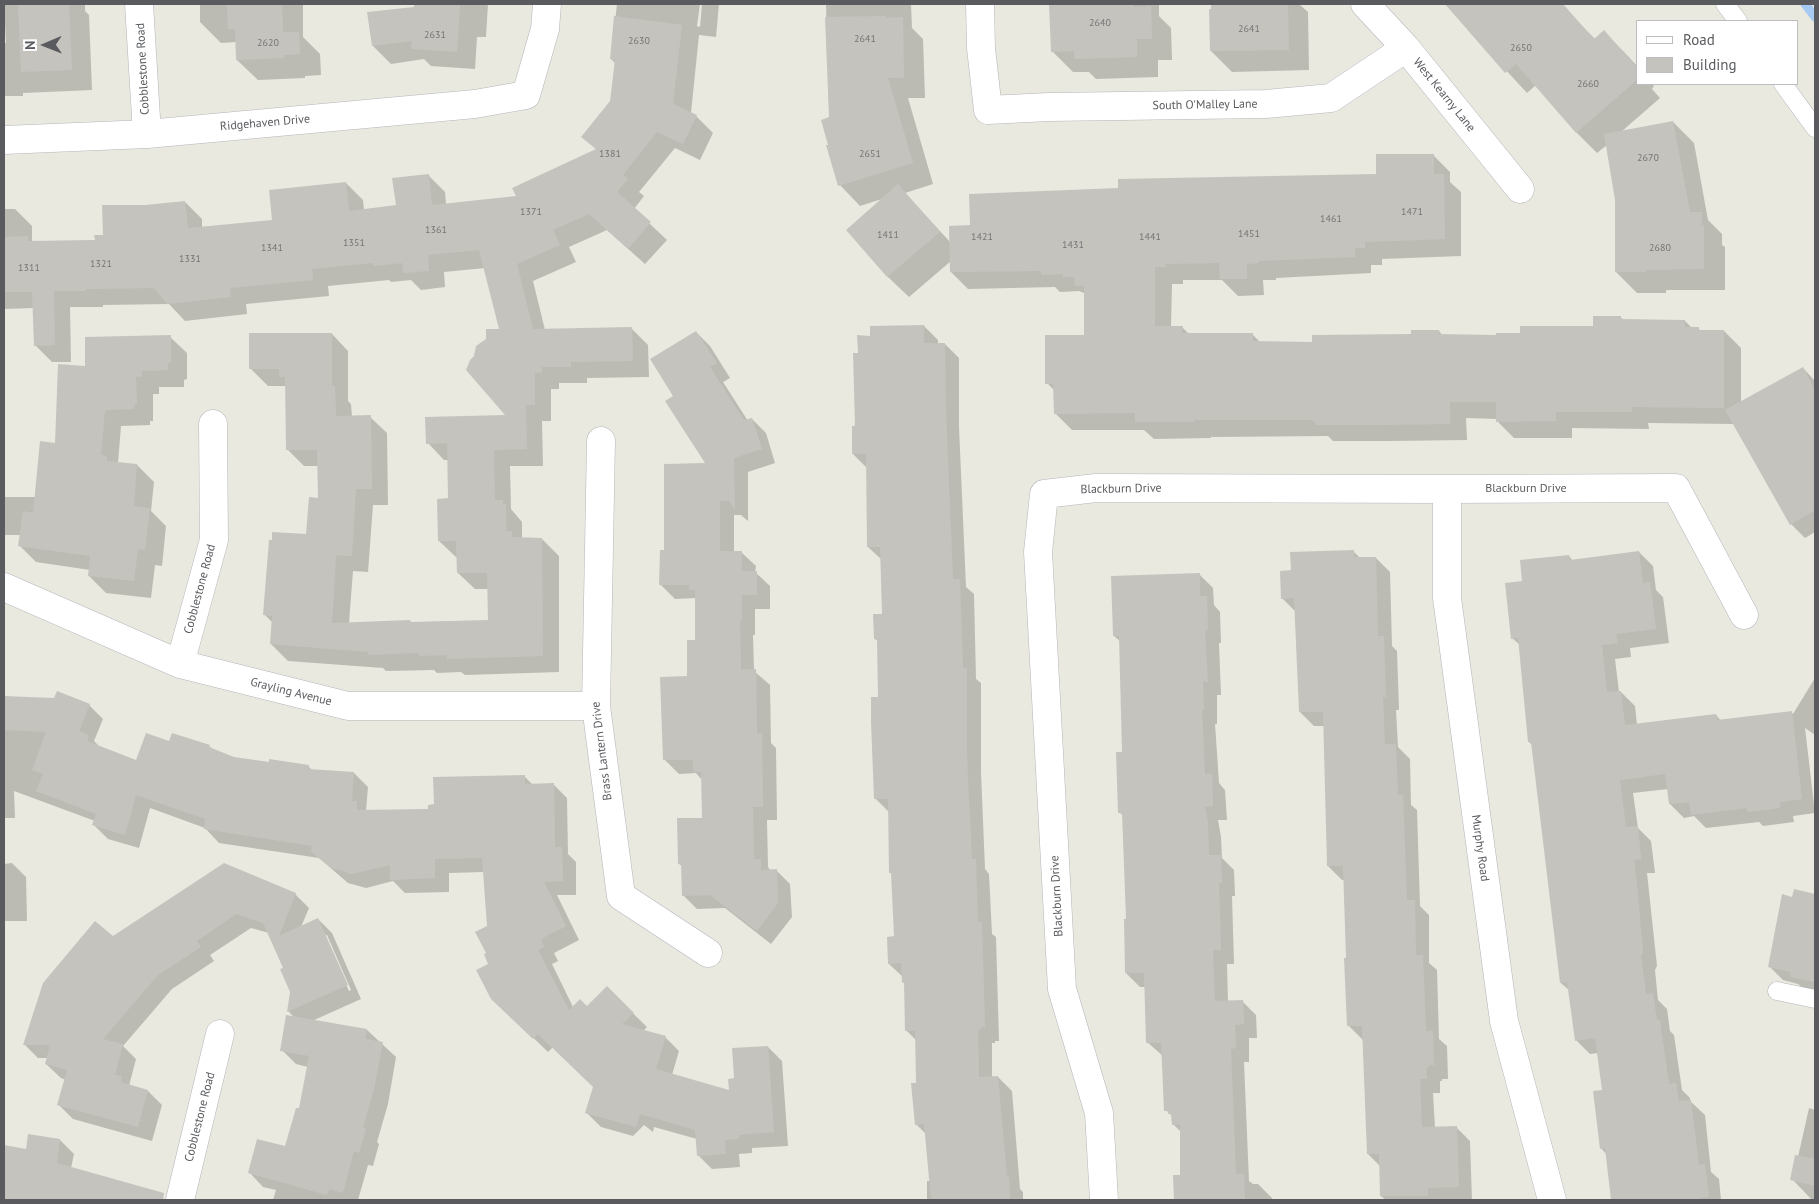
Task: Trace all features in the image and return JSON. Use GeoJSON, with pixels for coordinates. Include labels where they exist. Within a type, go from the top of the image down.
{"type":"FeatureCollection","features":[{"type":"Feature","properties":{"kind":"street","name":"Cobblestone Road"},"geometry":{"type":"LineString","coordinates":[[139,4],[147,134]]}},
{"type":"Feature","properties":{"kind":"street","name":"Ridgehaven Drive"},"geometry":{"type":"LineString","coordinates":[[4,140],[147,134],[475,104],[526,94],[545,29],[547,4]]}},
{"type":"Feature","properties":{"kind":"street","name":"South O'Malley Lane"},"geometry":{"type":"LineString","coordinates":[[980,4],[981,48],[988,110],[1049,107],[1266,104],[1331,98],[1406,48]]}},
{"type":"Feature","properties":{"kind":"street","name":"West Kearny Lane"},"geometry":{"type":"LineString","coordinates":[[1365,4],[1406,48],[1520,190]]}},
{"type":"Feature","properties":{"kind":"street","name":"Cobblestone Road"},"geometry":{"type":"LineString","coordinates":[[180,664],[214,540],[213,424]]}},
{"type":"Feature","properties":{"kind":"street","name":"Brass Lantern Drive"},"geometry":{"type":"LineString","coordinates":[[601,441],[596,706],[621,896],[708,953]]}},
{"type":"Feature","properties":{"kind":"street","name":"Blackburn Drive"},"geometry":{"type":"LineString","coordinates":[[1104,1200],[1098,1113],[1062,989],[1038,552],[1044,494],[1096,488],[1676,488],[1744,615]]}},
{"type":"Feature","properties":{"kind":"street","name":"Murphy Road"},"geometry":{"type":"LineString","coordinates":[[1447,489],[1447,598],[1504,1021],[1552,1200]]}},
{"type":"Feature","properties":{"kind":"street","name":"Grayling Avenue"},"geometry":{"type":"LineString","coordinates":[[4,587],[180,664],[348,706],[596,706]]}},
{"type":"Feature","properties":{"kind":"street","name":"Cobblestone Road"},"geometry":{"type":"LineString","coordinates":[[180,1200],[220,1034]]}},
{"type":"Feature","properties":{"kind":"lane"},"geometry":{"type":"LineString","coordinates":[[1725,4],[1737,20]]}},
{"type":"Feature","properties":{"kind":"lane"},"geometry":{"type":"LineString","coordinates":[[1784,85],[1815,128]]}},
{"type":"Feature","properties":{"kind":"lane"},"geometry":{"type":"LineString","coordinates":[[1777,991],[1815,999]]}},
{"type":"Feature","properties":{"kind":"building"},"geometry":{"type":"Polygon","coordinates":[[[18,4],[69,4],[72,70],[21,72],[18,4]]]}},
{"type":"Feature","properties":{"kind":"building"},"geometry":{"type":"Polygon","coordinates":[[[227,4],[282,4],[283,32],[299,32],[300,54],[284,55],[284,58],[236,60],[235,29],[228,29],[227,4]]]}},
{"type":"Feature","properties":{"kind":"building"},"geometry":{"type":"Polygon","coordinates":[[[414,4],[460,4],[457,52],[411,49],[412,41],[372,46],[367,12],[414,7],[414,4]]]}},
{"type":"Feature","properties":{"kind":"building"},"geometry":{"type":"Polygon","coordinates":[[[1049,4],[1133,4],[1134,7],[1151,6],[1152,39],[1137,39],[1137,57],[1074,59],[1074,51],[1051,52],[1049,4]]]}},
{"type":"Feature","properties":{"kind":"building"},"geometry":{"type":"Polygon","coordinates":[[[1211,4],[1288,4],[1289,50],[1210,51],[1209,9],[1211,9],[1211,4]]]}},
{"type":"Feature","properties":{"kind":"building"},"geometry":{"type":"Polygon","coordinates":[[[1445,4],[1563,4],[1594,39],[1604,30],[1636,67],[1636,81],[1576,133],[1516,64],[1505,73],[1445,4]]]}},
{"type":"Feature","properties":{"kind":"building"},"geometry":{"type":"Polygon","coordinates":[[[614,16],[682,25],[673,104],[697,115],[683,144],[657,132],[623,175],[628,179],[617,192],[651,222],[628,249],[589,214],[553,230],[560,245],[517,264],[533,329],[632,327],[633,361],[571,362],[571,367],[542,367],[542,372],[535,373],[535,405],[526,405],[527,449],[494,450],[495,500],[503,500],[503,504],[506,504],[506,531],[512,531],[512,537],[542,538],[543,656],[447,659],[447,655],[419,656],[419,653],[368,655],[368,652],[270,644],[272,616],[263,615],[269,540],[272,540],[272,532],[306,534],[309,497],[318,498],[317,450],[286,450],[285,377],[279,377],[279,369],[249,369],[249,333],[332,333],[332,386],[335,386],[336,416],[371,415],[372,489],[356,489],[352,556],[336,555],[332,623],[488,620],[487,573],[457,573],[456,541],[438,541],[437,499],[448,498],[447,443],[426,444],[425,417],[505,415],[466,370],[474,356],[476,346],[486,339],[486,329],[499,329],[479,250],[428,255],[429,271],[403,273],[402,263],[373,266],[373,263],[312,269],[313,280],[230,288],[231,297],[167,304],[154,288],[54,291],[55,345],[34,346],[32,292],[4,292],[4,237],[28,236],[28,241],[95,240],[94,235],[103,235],[102,205],[145,205],[185,201],[188,228],[272,220],[269,190],[346,182],[349,211],[396,205],[392,178],[429,174],[432,205],[516,196],[512,188],[596,149],[581,137],[610,101],[615,60],[610,59],[614,16]]]}},
{"type":"Feature","properties":{"kind":"building"},"geometry":{"type":"Polygon","coordinates":[[[886,16],[886,18],[903,17],[904,78],[888,78],[913,163],[838,186],[821,120],[829,117],[825,17],[886,16]]]}},
{"type":"Feature","properties":{"kind":"building"},"geometry":{"type":"Polygon","coordinates":[[[1673,121],[1690,212],[1702,212],[1702,225],[1704,225],[1704,269],[1615,272],[1615,200],[1604,134],[1673,121]]]}},
{"type":"Feature","properties":{"kind":"building"},"geometry":{"type":"Polygon","coordinates":[[[1376,154],[1434,154],[1434,174],[1444,174],[1445,239],[1365,242],[1365,248],[1355,248],[1355,257],[1259,261],[1259,263],[1247,264],[1247,279],[1220,279],[1219,263],[1166,264],[1166,267],[1155,267],[1155,326],[1183,326],[1182,333],[1253,333],[1253,341],[1312,342],[1312,335],[1411,334],[1411,330],[1439,330],[1439,334],[1496,335],[1496,333],[1520,333],[1520,326],[1593,326],[1593,316],[1621,316],[1621,319],[1685,320],[1685,327],[1699,327],[1699,330],[1724,330],[1724,408],[1632,407],[1632,412],[1556,412],[1556,421],[1496,422],[1496,402],[1450,402],[1450,424],[1373,425],[1315,425],[1314,421],[1311,420],[1135,422],[1135,413],[1054,414],[1053,384],[1045,384],[1045,335],[1084,335],[1084,286],[1075,286],[1074,277],[1063,277],[1063,274],[1042,275],[1041,271],[950,272],[949,226],[970,225],[969,194],[1118,188],[1118,179],[1376,174],[1376,154]]]}},
{"type":"Feature","properties":{"kind":"building"},"geometry":{"type":"Polygon","coordinates":[[[898,184],[940,232],[887,277],[846,230],[898,184]]]}},
{"type":"Feature","properties":{"kind":"building"},"geometry":{"type":"Polygon","coordinates":[[[924,325],[924,343],[945,343],[953,579],[960,579],[963,668],[967,668],[967,757],[972,859],[976,859],[978,922],[982,922],[985,1027],[981,1027],[981,1030],[978,1030],[979,1077],[998,1076],[1010,1200],[931,1200],[924,1124],[915,1125],[911,1083],[916,1083],[915,1031],[905,1031],[904,982],[902,983],[901,963],[888,964],[887,937],[894,936],[891,873],[889,873],[888,799],[874,799],[871,722],[871,697],[878,697],[877,639],[874,639],[873,614],[882,614],[880,547],[867,547],[866,454],[852,454],[852,426],[855,426],[853,353],[858,353],[857,335],[870,336],[870,326],[924,325]]]}},
{"type":"Feature","properties":{"kind":"building"},"geometry":{"type":"Polygon","coordinates":[[[696,331],[717,363],[710,367],[744,420],[752,418],[762,449],[734,458],[735,510],[729,501],[720,501],[720,551],[742,551],[742,571],[757,571],[757,595],[742,595],[742,621],[740,621],[741,670],[756,669],[757,733],[762,733],[763,807],[753,807],[754,859],[761,859],[761,870],[777,869],[778,903],[757,931],[710,895],[682,896],[681,864],[678,864],[677,818],[702,818],[701,772],[693,772],[693,760],[663,760],[660,677],[687,676],[687,640],[695,640],[695,590],[689,590],[689,585],[659,585],[660,550],[664,550],[664,464],[705,463],[665,401],[673,396],[650,359],[696,331]]]}},
{"type":"Feature","properties":{"kind":"building"},"geometry":{"type":"Polygon","coordinates":[[[171,335],[171,363],[168,363],[168,370],[142,371],[142,377],[136,377],[137,404],[134,405],[134,409],[105,410],[101,455],[107,456],[107,461],[137,464],[134,506],[150,508],[145,550],[138,549],[134,581],[88,576],[90,556],[18,546],[23,511],[33,513],[40,441],[55,443],[58,364],[85,366],[85,337],[171,335]]]}},
{"type":"Feature","properties":{"kind":"building"},"geometry":{"type":"Polygon","coordinates":[[[1803,367],[1815,391],[1815,510],[1790,525],[1725,410],[1803,367]]]}},
{"type":"Feature","properties":{"kind":"building"},"geometry":{"type":"Polygon","coordinates":[[[1354,550],[1354,557],[1376,557],[1378,636],[1384,636],[1386,697],[1383,697],[1385,744],[1396,744],[1398,795],[1403,795],[1407,900],[1415,900],[1416,955],[1423,955],[1426,1031],[1433,1031],[1434,1065],[1426,1067],[1427,1079],[1420,1079],[1422,1127],[1457,1126],[1459,1187],[1428,1188],[1428,1196],[1380,1196],[1379,1154],[1367,1154],[1362,1026],[1347,1026],[1343,866],[1327,866],[1323,712],[1299,712],[1294,598],[1281,599],[1280,571],[1291,570],[1290,552],[1354,550]]]}},
{"type":"Feature","properties":{"kind":"building"},"geometry":{"type":"Polygon","coordinates":[[[1639,551],[1643,583],[1650,582],[1656,629],[1616,634],[1618,643],[1602,645],[1607,692],[1621,691],[1625,725],[1716,714],[1717,720],[1792,711],[1802,799],[1780,802],[1780,808],[1747,812],[1747,808],[1691,815],[1689,802],[1669,804],[1665,774],[1620,780],[1626,827],[1638,826],[1641,859],[1634,860],[1643,952],[1641,956],[1646,994],[1653,993],[1657,1020],[1660,1020],[1669,1084],[1676,1083],[1679,1101],[1691,1100],[1699,1165],[1705,1164],[1709,1197],[1700,1198],[1700,1200],[1611,1200],[1605,1148],[1600,1149],[1593,1091],[1602,1090],[1595,1038],[1575,1041],[1567,982],[1560,983],[1531,742],[1528,742],[1518,638],[1511,639],[1505,583],[1522,581],[1520,560],[1569,555],[1570,560],[1639,551]]]}},
{"type":"Feature","properties":{"kind":"building"},"geometry":{"type":"Polygon","coordinates":[[[1200,573],[1200,596],[1207,596],[1208,630],[1205,630],[1208,682],[1203,682],[1204,710],[1202,710],[1205,774],[1212,774],[1213,806],[1205,807],[1208,822],[1209,855],[1221,855],[1222,883],[1219,883],[1221,950],[1213,950],[1215,1001],[1243,1000],[1244,1024],[1235,1025],[1236,1048],[1231,1049],[1236,1174],[1244,1174],[1245,1200],[1174,1200],[1173,1175],[1180,1175],[1180,1124],[1172,1125],[1171,1114],[1168,1114],[1168,1111],[1164,1111],[1161,1043],[1146,1043],[1144,973],[1125,973],[1124,919],[1126,919],[1122,813],[1118,813],[1116,752],[1122,752],[1119,636],[1113,636],[1111,576],[1200,573]]]}},
{"type":"Feature","properties":{"kind":"building"},"geometry":{"type":"Polygon","coordinates":[[[57,691],[90,704],[79,731],[89,735],[87,741],[136,760],[146,733],[169,741],[172,733],[210,745],[209,747],[234,757],[269,762],[269,759],[309,765],[309,769],[354,772],[352,801],[357,801],[357,810],[428,809],[428,805],[434,804],[433,777],[525,775],[525,784],[554,783],[555,847],[562,847],[563,881],[544,882],[566,926],[541,939],[544,947],[538,950],[569,1010],[580,999],[587,1006],[607,986],[634,1013],[622,1024],[666,1036],[656,1069],[729,1090],[728,1079],[734,1078],[732,1048],[768,1046],[774,1132],[739,1135],[739,1139],[725,1140],[726,1154],[697,1156],[695,1130],[640,1114],[636,1127],[585,1113],[593,1087],[538,1034],[533,1039],[491,999],[476,970],[488,964],[484,954],[486,953],[475,932],[487,926],[482,858],[435,859],[435,878],[390,880],[390,865],[352,874],[333,869],[311,852],[312,846],[204,829],[205,819],[136,795],[125,835],[92,825],[96,814],[36,791],[43,774],[32,770],[46,732],[4,730],[4,696],[54,698],[57,691]]]}},
{"type":"Feature","properties":{"kind":"building"},"geometry":{"type":"Polygon","coordinates":[[[224,863],[296,893],[279,936],[318,918],[348,985],[287,1012],[290,992],[280,969],[283,968],[263,923],[236,914],[197,941],[201,947],[158,975],[103,1039],[123,1044],[115,1075],[122,1076],[121,1082],[148,1090],[138,1127],[57,1105],[67,1070],[45,1064],[50,1045],[23,1045],[43,983],[95,921],[113,936],[224,863]]]}},
{"type":"Feature","properties":{"kind":"building"},"geometry":{"type":"Polygon","coordinates":[[[1794,889],[1815,894],[1815,982],[1790,977],[1791,972],[1768,967],[1782,894],[1792,897],[1794,889]]]}},
{"type":"Feature","properties":{"kind":"building"},"geometry":{"type":"Polygon","coordinates":[[[286,1015],[367,1029],[365,1039],[383,1042],[374,1089],[363,1128],[366,1129],[359,1153],[354,1151],[343,1193],[329,1189],[327,1195],[248,1173],[257,1139],[285,1146],[296,1108],[299,1108],[309,1056],[280,1051],[286,1015]]]}},
{"type":"Feature","properties":{"kind":"building"},"geometry":{"type":"Polygon","coordinates":[[[28,1134],[60,1139],[57,1163],[164,1193],[163,1200],[4,1200],[4,1145],[26,1149],[28,1134]]]}},
{"type":"Feature","properties":{"kind":"building"},"geometry":{"type":"Polygon","coordinates":[[[1795,1155],[1815,1159],[1815,1186],[1790,1180],[1795,1155]]]}},
{"type":"Feature","properties":{"kind":"waterway"},"geometry":{"type":"LineString","coordinates":[[1805,4],[1815,17]]}}]}
